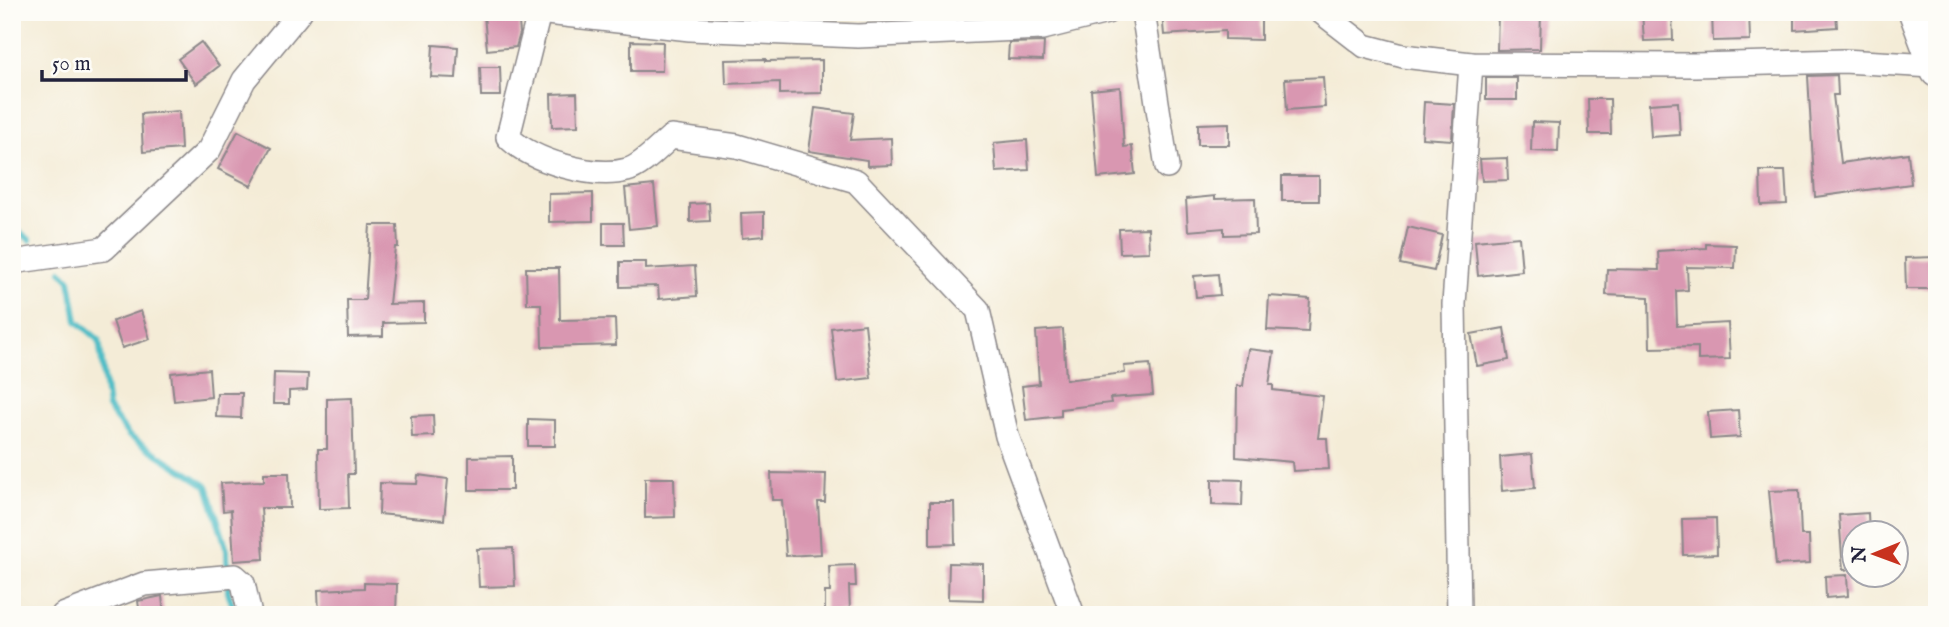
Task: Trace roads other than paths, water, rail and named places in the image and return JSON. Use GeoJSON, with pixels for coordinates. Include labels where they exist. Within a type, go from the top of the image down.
{"type":"FeatureCollection","features":[{"type":"Feature","properties":{"kind":"main road"},"geometry":{"type":"LineString","coordinates":[[1915,12],[1935,69]]}},
{"type":"Feature","properties":{"kind":"street"},"geometry":{"type":"LineString","coordinates":[[12,262],[104,249],[209,150],[244,80],[300,12]]}},
{"type":"Feature","properties":{"kind":"street"},"geometry":{"type":"LineString","coordinates":[[1073,615],[1007,436],[978,310],[856,181],[737,146],[671,136],[629,170],[578,170],[520,149],[508,137],[539,13],[690,29],[783,22],[858,36],[1043,28],[1107,12]]}},
{"type":"Feature","properties":{"kind":"street"},"geometry":{"type":"LineString","coordinates":[[1143,12],[1167,167]]}},
{"type":"Feature","properties":{"kind":"street"},"geometry":{"type":"LineString","coordinates":[[1321,12],[1365,46],[1403,56],[1471,64],[1695,65],[1843,61],[1935,69]]}},
{"type":"Feature","properties":{"kind":"street"},"geometry":{"type":"LineString","coordinates":[[1459,615],[1454,304],[1471,64]]}},
{"type":"Feature","properties":{"kind":"street"},"geometry":{"type":"LineString","coordinates":[[63,615],[144,584],[228,576],[243,583],[250,615]]}},
{"type":"Feature","properties":{"kind":"waterway"},"geometry":{"type":"LineString","coordinates":[[12,226],[30,240]]}},
{"type":"Feature","properties":{"kind":"waterway"},"geometry":{"type":"LineString","coordinates":[[61,271],[70,280],[77,321],[99,340],[108,408],[129,436],[207,486],[227,550],[228,592],[236,615]]}}]}
